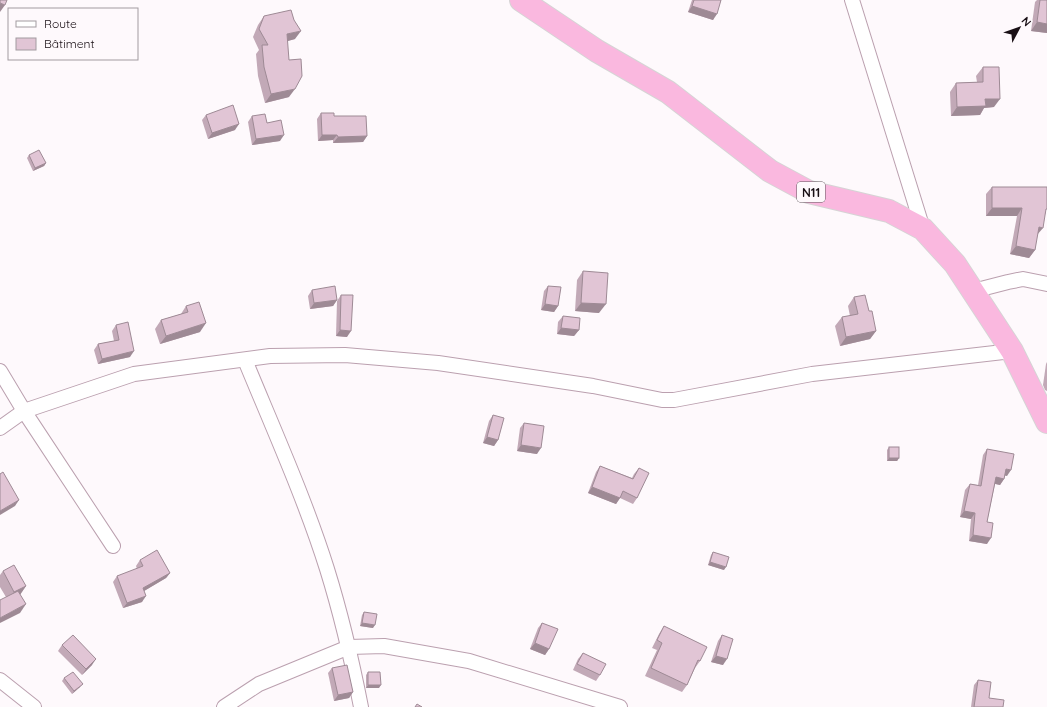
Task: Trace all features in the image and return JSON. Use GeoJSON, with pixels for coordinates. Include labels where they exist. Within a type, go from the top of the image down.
{"type":"FeatureCollection","features":[{"type":"Feature","properties":{"kind":"highway","name":"N11"},"geometry":{"type":"LineString","coordinates":[[521,0],[597,51],[668,92],[770,171],[809,192],[889,211],[923,229],[956,264],[1012,351],[1047,422]]}},
{"type":"Feature","properties":{"kind":"street"},"geometry":{"type":"LineString","coordinates":[[852,0],[923,229]]}},
{"type":"Feature","properties":{"kind":"street"},"geometry":{"type":"LineString","coordinates":[[973,291],[1023,279],[1047,284]]}},
{"type":"Feature","properties":{"kind":"street"},"geometry":{"type":"LineString","coordinates":[[0,428],[24,411],[134,374],[270,356],[345,355],[430,363],[593,386],[668,400],[812,374],[1012,351]]}},
{"type":"Feature","properties":{"kind":"street"},"geometry":{"type":"LineString","coordinates":[[245,360],[286,460],[326,568],[349,647],[361,707]]}},
{"type":"Feature","properties":{"kind":"street"},"geometry":{"type":"LineString","coordinates":[[0,371],[24,411],[113,546]]}},
{"type":"Feature","properties":{"kind":"street"},"geometry":{"type":"LineString","coordinates":[[224,707],[259,684],[349,647],[384,646],[469,661],[620,707]]}},
{"type":"Feature","properties":{"kind":"street"},"geometry":{"type":"LineString","coordinates":[[0,680],[34,707]]}},
{"type":"Feature","properties":{"kind":"building"},"geometry":{"type":"Polygon","coordinates":[[[0,0],[7,0],[5,5],[0,3],[0,0]]]}},
{"type":"Feature","properties":{"kind":"building"},"geometry":{"type":"Polygon","coordinates":[[[694,0],[721,0],[717,14],[692,6],[694,0]]]}},
{"type":"Feature","properties":{"kind":"building"},"geometry":{"type":"Polygon","coordinates":[[[1040,0],[1047,0],[1047,24],[1037,22],[1040,0]]]}},
{"type":"Feature","properties":{"kind":"building"},"geometry":{"type":"Polygon","coordinates":[[[291,10],[294,20],[301,31],[287,34],[289,60],[301,59],[302,76],[295,89],[271,94],[264,67],[262,45],[268,45],[259,29],[264,16],[291,10]]]}},
{"type":"Feature","properties":{"kind":"building"},"geometry":{"type":"Polygon","coordinates":[[[983,67],[999,67],[1000,99],[985,99],[986,106],[957,107],[956,83],[983,82],[983,67]]]}},
{"type":"Feature","properties":{"kind":"building"},"geometry":{"type":"Polygon","coordinates":[[[233,105],[239,124],[212,133],[206,115],[233,105]]]}},
{"type":"Feature","properties":{"kind":"building"},"geometry":{"type":"Polygon","coordinates":[[[321,113],[334,113],[334,116],[366,116],[367,136],[338,137],[337,135],[322,135],[321,113]]]}},
{"type":"Feature","properties":{"kind":"building"},"geometry":{"type":"Polygon","coordinates":[[[265,114],[267,123],[281,120],[284,135],[256,139],[252,116],[265,114]]]}},
{"type":"Feature","properties":{"kind":"building"},"geometry":{"type":"Polygon","coordinates":[[[39,150],[46,163],[35,168],[29,155],[39,150]]]}},
{"type":"Feature","properties":{"kind":"building"},"geometry":{"type":"Polygon","coordinates":[[[992,187],[1047,187],[1047,209],[1043,228],[1039,227],[1035,250],[1016,246],[1022,208],[992,208],[992,187]]]}},
{"type":"Feature","properties":{"kind":"building"},"geometry":{"type":"Polygon","coordinates":[[[583,271],[608,273],[606,304],[581,303],[583,271]]]}},
{"type":"Feature","properties":{"kind":"building"},"geometry":{"type":"Polygon","coordinates":[[[335,286],[337,300],[314,303],[312,290],[335,286]]]}},
{"type":"Feature","properties":{"kind":"building"},"geometry":{"type":"Polygon","coordinates":[[[548,286],[561,287],[558,306],[545,304],[548,286]]]}},
{"type":"Feature","properties":{"kind":"building"},"geometry":{"type":"Polygon","coordinates":[[[341,295],[353,295],[351,331],[340,330],[341,295]]]}},
{"type":"Feature","properties":{"kind":"building"},"geometry":{"type":"Polygon","coordinates":[[[865,295],[869,311],[872,311],[876,331],[846,337],[842,317],[858,314],[854,297],[865,295]]]}},
{"type":"Feature","properties":{"kind":"building"},"geometry":{"type":"Polygon","coordinates":[[[199,302],[206,323],[166,336],[161,320],[188,312],[186,306],[199,302]]]}},
{"type":"Feature","properties":{"kind":"building"},"geometry":{"type":"Polygon","coordinates":[[[563,316],[580,318],[579,330],[561,328],[563,316]]]}},
{"type":"Feature","properties":{"kind":"building"},"geometry":{"type":"Polygon","coordinates":[[[128,322],[134,351],[102,359],[98,344],[119,340],[116,325],[128,322]]]}},
{"type":"Feature","properties":{"kind":"building"},"geometry":{"type":"Polygon","coordinates":[[[493,415],[504,418],[498,440],[487,437],[493,415]]]}},
{"type":"Feature","properties":{"kind":"building"},"geometry":{"type":"Polygon","coordinates":[[[524,423],[544,426],[541,448],[521,445],[524,423]]]}},
{"type":"Feature","properties":{"kind":"building"},"geometry":{"type":"Polygon","coordinates":[[[889,447],[899,447],[899,458],[889,458],[889,447]]]}},
{"type":"Feature","properties":{"kind":"building"},"geometry":{"type":"Polygon","coordinates":[[[987,449],[1014,454],[1011,470],[1006,469],[1004,479],[996,477],[987,522],[993,523],[991,538],[973,535],[975,513],[964,511],[970,484],[981,486],[987,449]]]}},
{"type":"Feature","properties":{"kind":"building"},"geometry":{"type":"Polygon","coordinates":[[[600,466],[633,479],[639,468],[649,473],[637,498],[623,491],[620,498],[592,487],[600,466]]]}},
{"type":"Feature","properties":{"kind":"building"},"geometry":{"type":"Polygon","coordinates":[[[3,472],[19,500],[0,511],[0,474],[3,472]]]}},
{"type":"Feature","properties":{"kind":"building"},"geometry":{"type":"Polygon","coordinates":[[[157,550],[170,573],[143,588],[146,596],[127,603],[117,576],[143,566],[140,560],[157,550]]]}},
{"type":"Feature","properties":{"kind":"building"},"geometry":{"type":"Polygon","coordinates":[[[713,552],[729,557],[726,567],[710,562],[713,552]]]}},
{"type":"Feature","properties":{"kind":"building"},"geometry":{"type":"Polygon","coordinates":[[[14,565],[26,586],[14,592],[3,571],[14,565]]]}},
{"type":"Feature","properties":{"kind":"building"},"geometry":{"type":"Polygon","coordinates":[[[18,591],[26,604],[0,618],[0,600],[18,591]]]}},
{"type":"Feature","properties":{"kind":"building"},"geometry":{"type":"Polygon","coordinates":[[[364,612],[377,614],[375,625],[362,623],[364,612]]]}},
{"type":"Feature","properties":{"kind":"building"},"geometry":{"type":"Polygon","coordinates":[[[542,623],[558,629],[549,649],[535,643],[542,623]]]}},
{"type":"Feature","properties":{"kind":"building"},"geometry":{"type":"Polygon","coordinates":[[[664,626],[707,647],[700,661],[698,660],[687,685],[651,668],[662,643],[657,640],[664,626]]]}},
{"type":"Feature","properties":{"kind":"building"},"geometry":{"type":"Polygon","coordinates":[[[73,635],[96,659],[86,669],[62,645],[73,635]]]}},
{"type":"Feature","properties":{"kind":"building"},"geometry":{"type":"Polygon","coordinates":[[[722,635],[733,639],[727,659],[716,656],[722,635]]]}},
{"type":"Feature","properties":{"kind":"building"},"geometry":{"type":"Polygon","coordinates":[[[583,653],[606,664],[600,675],[577,664],[583,653]]]}},
{"type":"Feature","properties":{"kind":"building"},"geometry":{"type":"Polygon","coordinates":[[[347,665],[353,692],[338,695],[332,668],[347,665]]]}},
{"type":"Feature","properties":{"kind":"building"},"geometry":{"type":"Polygon","coordinates":[[[73,672],[83,684],[74,691],[64,678],[73,672]]]}},
{"type":"Feature","properties":{"kind":"building"},"geometry":{"type":"Polygon","coordinates":[[[368,672],[380,672],[381,685],[368,685],[368,672]]]}},
{"type":"Feature","properties":{"kind":"building"},"geometry":{"type":"Polygon","coordinates":[[[978,680],[991,682],[989,698],[1004,700],[1003,707],[974,707],[978,680]]]}},
{"type":"Feature","properties":{"kind":"building"},"geometry":{"type":"Polygon","coordinates":[[[417,704],[422,707],[415,707],[417,704]]]}}]}
